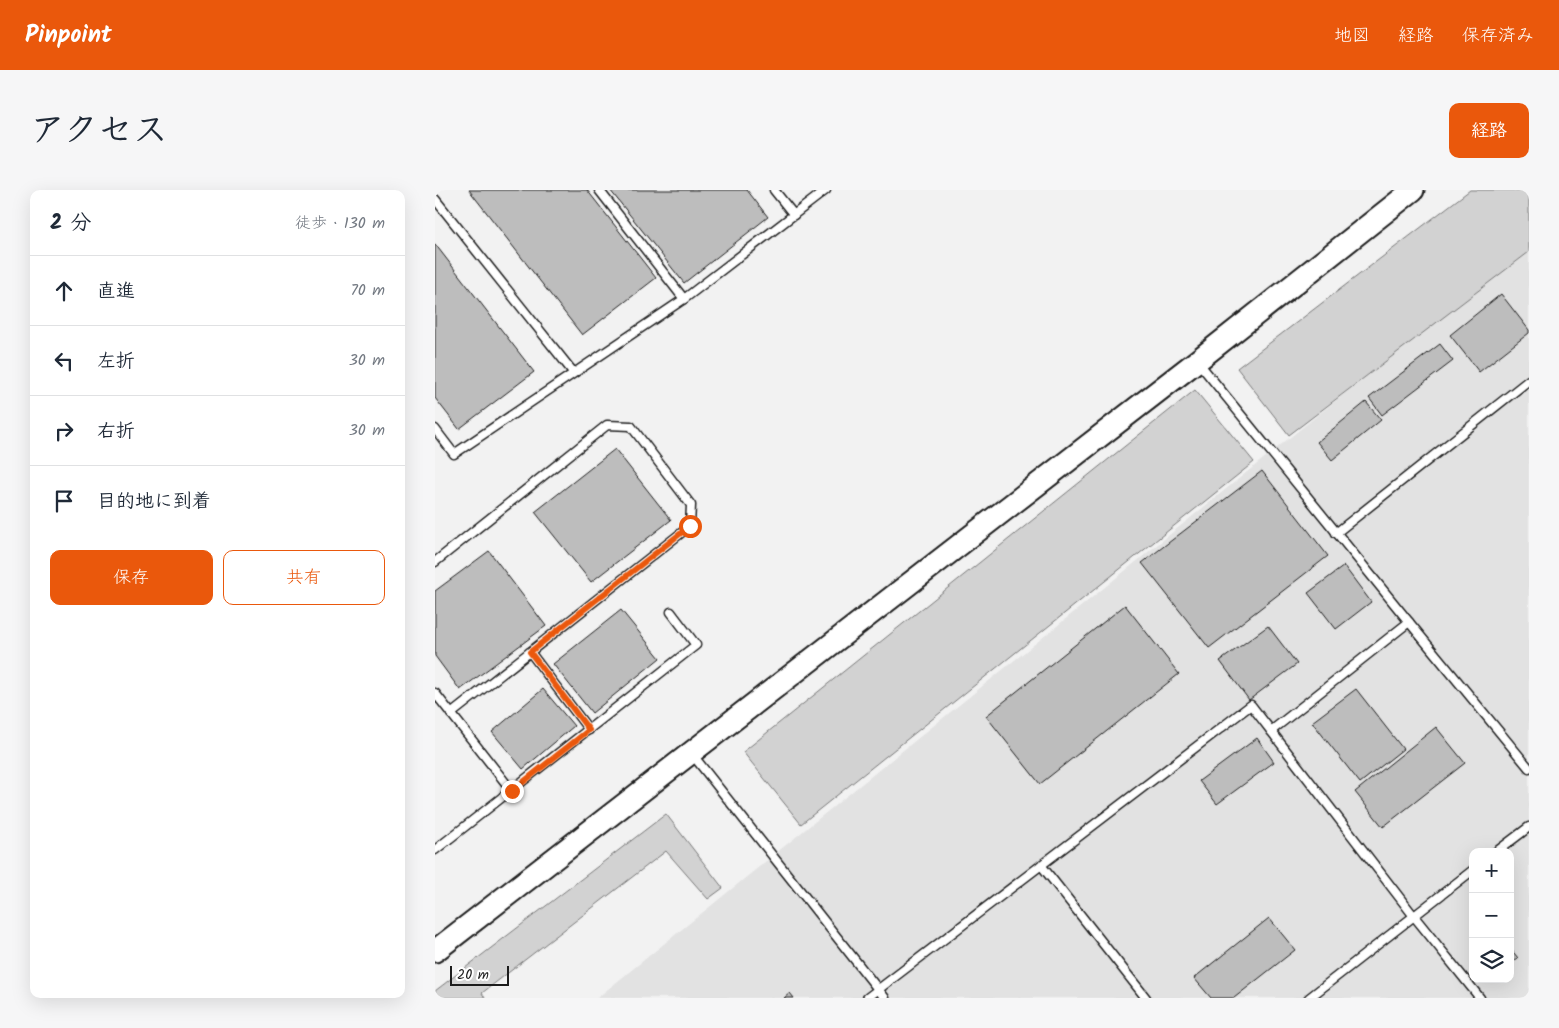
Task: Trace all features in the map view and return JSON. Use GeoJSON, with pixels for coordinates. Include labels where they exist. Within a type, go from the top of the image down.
{"type":"FeatureCollection","features":[{"type":"Feature","properties":{"kind":"street"},"geometry":{"type":"LineString","coordinates":[[435,951],[1197,361],[1413,190]]}},
{"type":"Feature","properties":{"kind":"lane"},"geometry":{"type":"LineString","coordinates":[[599,190],[685,299]]}},
{"type":"Feature","properties":{"kind":"lane"},"geometry":{"type":"LineString","coordinates":[[774,190],[793,215]]}},
{"type":"Feature","properties":{"kind":"lane"},"geometry":{"type":"LineString","coordinates":[[435,429],[454,454],[573,372],[685,299],[826,190]]}},
{"type":"Feature","properties":{"kind":"lane"},"geometry":{"type":"LineString","coordinates":[[435,199],[573,372]]}},
{"type":"Feature","properties":{"kind":"lane"},"geometry":{"type":"LineString","coordinates":[[1197,361],[1529,768]]}},
{"type":"Feature","properties":{"kind":"lane"},"geometry":{"type":"LineString","coordinates":[[1336,533],[1529,380]]}},
{"type":"Feature","properties":{"kind":"lane"},"geometry":{"type":"LineString","coordinates":[[435,562],[607,425],[631,426],[691,506],[690,526],[451,714]]}},
{"type":"Feature","properties":{"kind":"lane"},"geometry":{"type":"LineString","coordinates":[[435,850],[696,644],[671,612]]}},
{"type":"Feature","properties":{"kind":"lane"},"geometry":{"type":"LineString","coordinates":[[1271,731],[1409,622]]}},
{"type":"Feature","properties":{"kind":"lane"},"geometry":{"type":"LineString","coordinates":[[530,652],[589,730]]}},
{"type":"Feature","properties":{"kind":"lane"},"geometry":{"type":"LineString","coordinates":[[435,693],[512,791]]}},
{"type":"Feature","properties":{"kind":"lane"},"geometry":{"type":"LineString","coordinates":[[867,998],[1251,706],[1413,915],[1480,998]]}},
{"type":"Feature","properties":{"kind":"lane"},"geometry":{"type":"LineString","coordinates":[[691,753],[885,998]]}},
{"type":"Feature","properties":{"kind":"lane"},"geometry":{"type":"LineString","coordinates":[[1502,848],[1529,827]]}},
{"type":"Feature","properties":{"kind":"lane"},"geometry":{"type":"LineString","coordinates":[[1041,865],[1147,998]]}},
{"type":"Feature","properties":{"kind":"lane"},"geometry":{"type":"LineString","coordinates":[[1309,998],[1469,873]]}},
{"type":"Feature","properties":{"kind":"shaded area"},"geometry":{"type":"Polygon","coordinates":[[[1470,190],[1529,190],[1529,252],[1289,435],[1237,368],[1470,190]]]}},
{"type":"Feature","properties":{"kind":"shaded area"},"geometry":{"type":"Polygon","coordinates":[[[1529,244],[1529,998],[597,998],[1529,244]]]}},
{"type":"Feature","properties":{"kind":"shaded area"},"geometry":{"type":"Polygon","coordinates":[[[1195,390],[1254,462],[801,824],[743,752],[1195,390]]]}},
{"type":"Feature","properties":{"kind":"shaded area"},"geometry":{"type":"Polygon","coordinates":[[[666,814],[723,888],[708,899],[666,851],[482,993],[485,998],[435,998],[435,991],[666,814]]]}},
{"type":"Feature","properties":{"kind":"building"},"geometry":{"type":"Polygon","coordinates":[[[469,190],[587,190],[656,278],[582,335],[469,190]]]}},
{"type":"Feature","properties":{"kind":"building"},"geometry":{"type":"Polygon","coordinates":[[[610,190],[747,190],[768,217],[684,283],[610,190]]]}},
{"type":"Feature","properties":{"kind":"building"},"geometry":{"type":"Polygon","coordinates":[[[435,244],[534,372],[459,429],[435,398],[435,244]]]}},
{"type":"Feature","properties":{"kind":"building"},"geometry":{"type":"Polygon","coordinates":[[[1501,294],[1529,330],[1529,333],[1479,372],[1450,335],[1501,294]]]}},
{"type":"Feature","properties":{"kind":"building"},"geometry":{"type":"Polygon","coordinates":[[[1440,344],[1453,361],[1382,415],[1369,398],[1440,344]]]}},
{"type":"Feature","properties":{"kind":"building"},"geometry":{"type":"Polygon","coordinates":[[[1366,402],[1381,420],[1332,460],[1317,442],[1366,402]]]}},
{"type":"Feature","properties":{"kind":"building"},"geometry":{"type":"Polygon","coordinates":[[[615,449],[671,520],[591,582],[535,512],[615,449]]]}},
{"type":"Feature","properties":{"kind":"building"},"geometry":{"type":"Polygon","coordinates":[[[1262,471],[1328,556],[1209,648],[1142,563],[1262,471]]]}},
{"type":"Feature","properties":{"kind":"building"},"geometry":{"type":"Polygon","coordinates":[[[489,551],[546,626],[460,690],[435,656],[435,591],[489,551]]]}},
{"type":"Feature","properties":{"kind":"building"},"geometry":{"type":"Polygon","coordinates":[[[1344,566],[1371,602],[1336,629],[1308,593],[1344,566]]]}},
{"type":"Feature","properties":{"kind":"building"},"geometry":{"type":"Polygon","coordinates":[[[1125,605],[1179,674],[1040,784],[986,716],[1125,605]]]}},
{"type":"Feature","properties":{"kind":"building"},"geometry":{"type":"Polygon","coordinates":[[[621,610],[660,658],[592,713],[553,664],[621,610]]]}},
{"type":"Feature","properties":{"kind":"building"},"geometry":{"type":"Polygon","coordinates":[[[1268,626],[1297,664],[1249,700],[1220,661],[1268,626]]]}},
{"type":"Feature","properties":{"kind":"building"},"geometry":{"type":"Polygon","coordinates":[[[543,689],[574,726],[523,769],[492,732],[543,689]]]}},
{"type":"Feature","properties":{"kind":"building"},"geometry":{"type":"Polygon","coordinates":[[[1356,689],[1403,749],[1360,783],[1312,722],[1356,689]]]}},
{"type":"Feature","properties":{"kind":"building"},"geometry":{"type":"Polygon","coordinates":[[[1436,727],[1465,763],[1383,827],[1355,792],[1436,727]]]}},
{"type":"Feature","properties":{"kind":"building"},"geometry":{"type":"Polygon","coordinates":[[[1257,738],[1274,762],[1217,804],[1199,781],[1257,738]]]}},
{"type":"Feature","properties":{"kind":"building"},"geometry":{"type":"Polygon","coordinates":[[[1269,918],[1295,950],[1234,998],[1211,998],[1194,978],[1269,918]]]}},
{"type":"Feature","properties":{"kind":"building"},"geometry":{"type":"Polygon","coordinates":[[[1514,953],[1518,958],[1514,961],[1514,953]]]}},
{"type":"Feature","properties":{"kind":"building"},"geometry":{"type":"Polygon","coordinates":[[[790,993],[794,998],[784,998],[790,993]]]}},
{"type":"Feature","properties":{"kind":"route"},"geometry":{"type":"LineString","coordinates":[[512,791],[589,730],[530,652],[690,526]]}}]}
